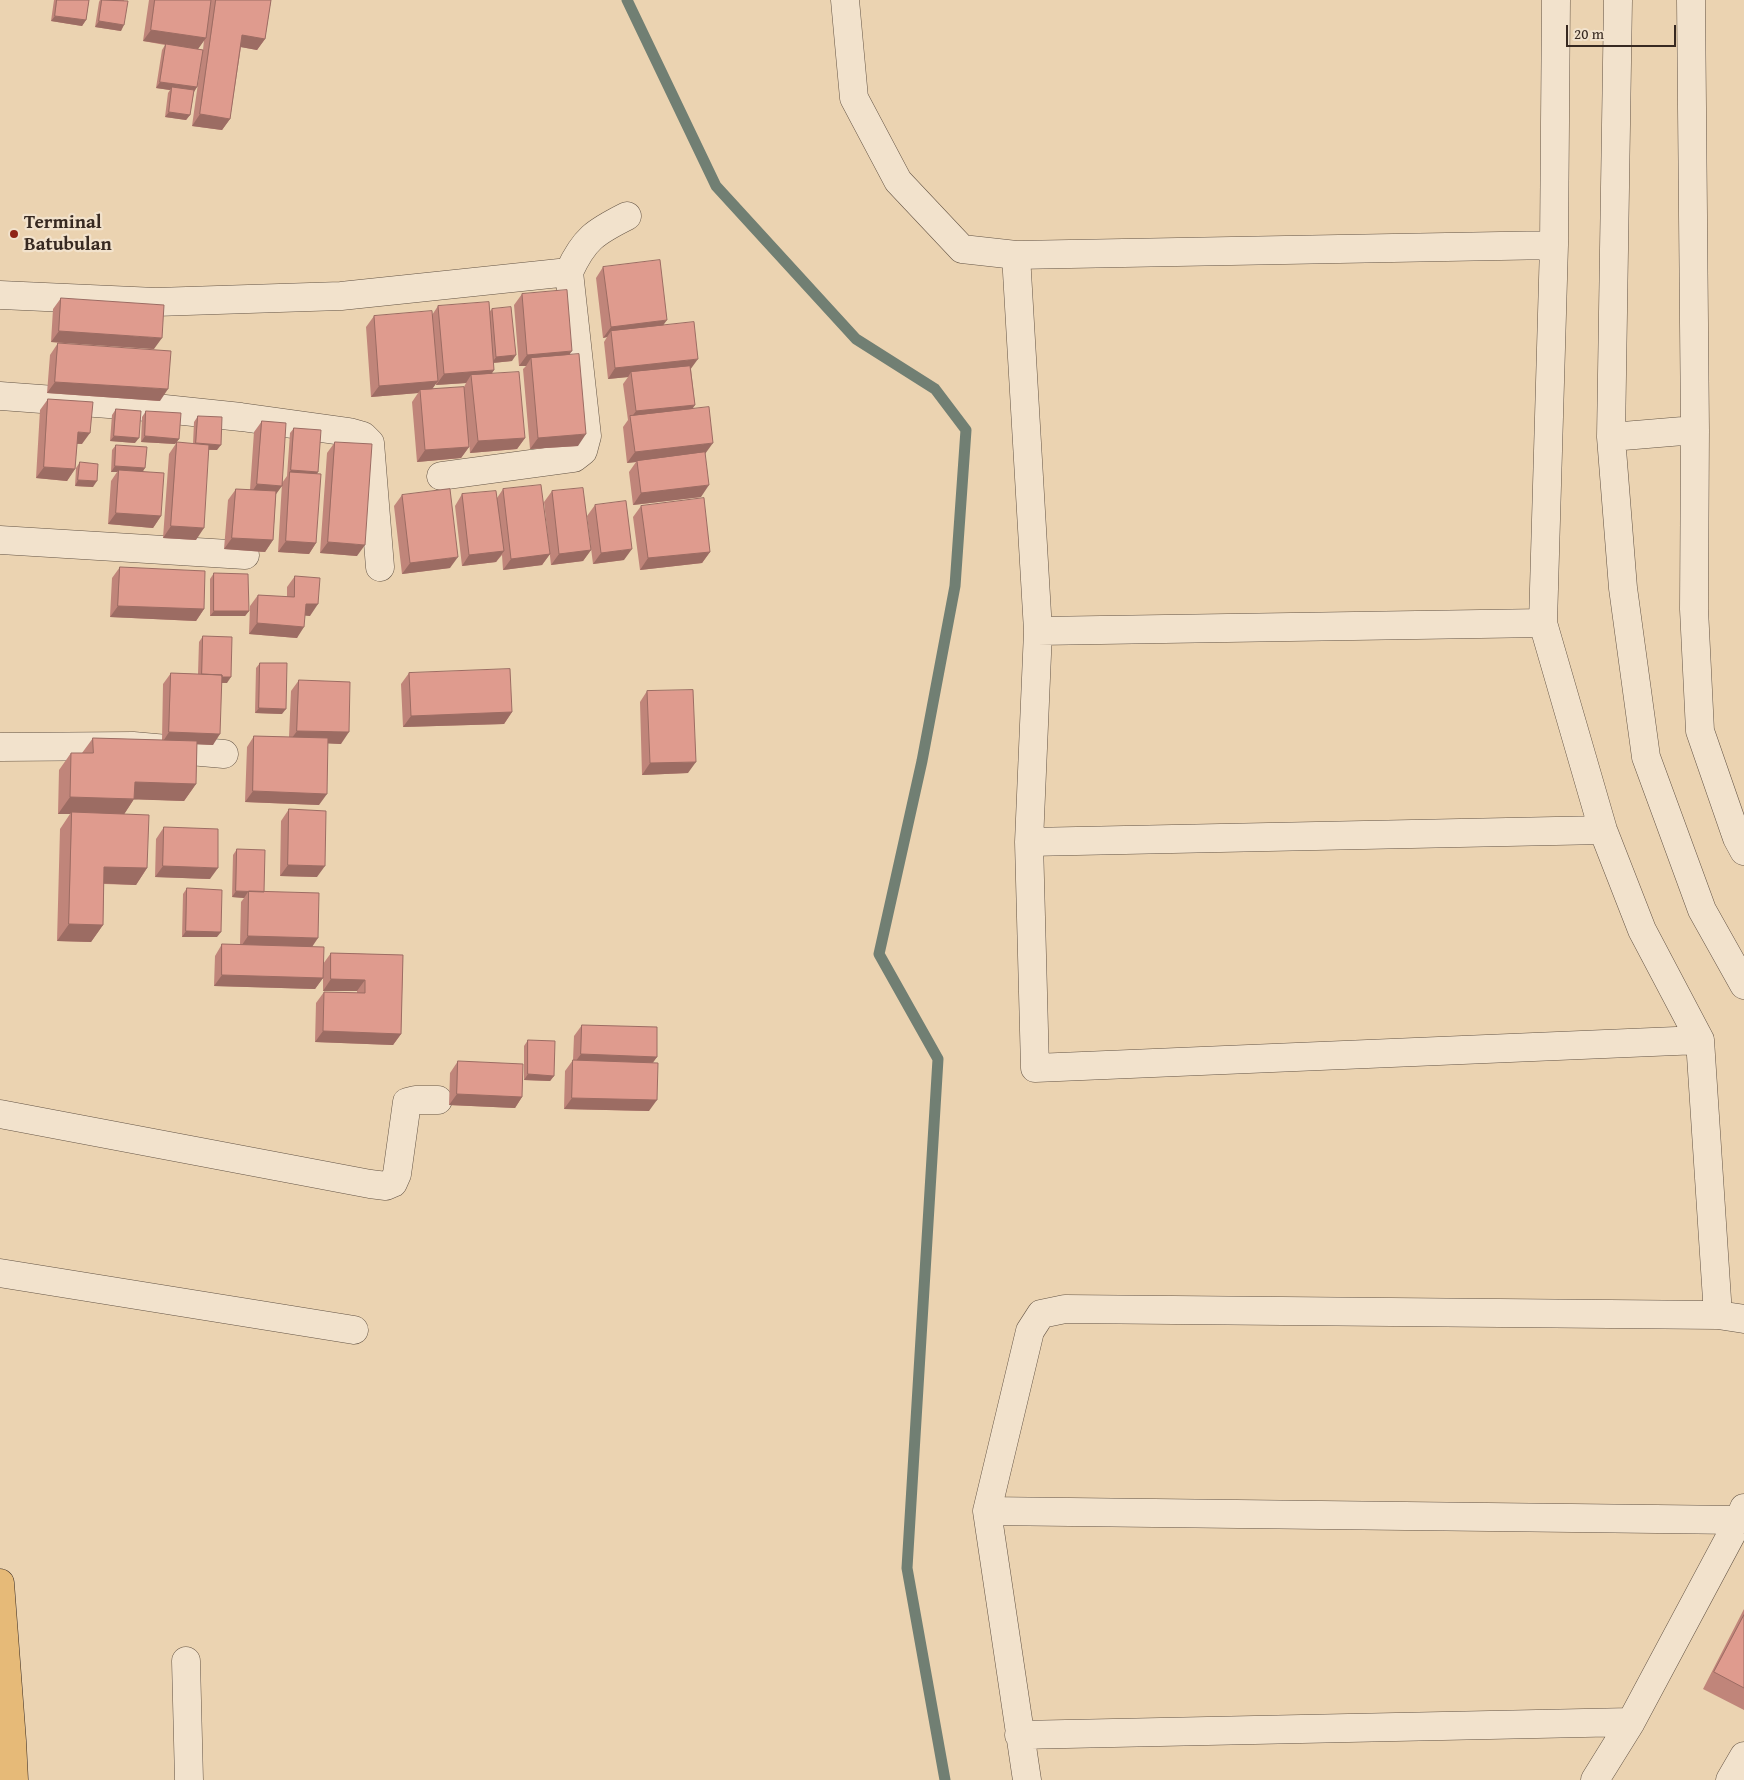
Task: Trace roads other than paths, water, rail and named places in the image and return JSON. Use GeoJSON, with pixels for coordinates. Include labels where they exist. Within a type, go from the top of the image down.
{"type":"FeatureCollection","features":[{"type":"Feature","properties":{"kind":"highway"},"geometry":{"type":"LineString","coordinates":[[0,1583],[14,1780]]}},
{"type":"Feature","properties":{"kind":"street"},"geometry":{"type":"LineString","coordinates":[[844,0],[854,98],[898,181],[962,249],[1016,255],[1554,245]]}},
{"type":"Feature","properties":{"kind":"street"},"geometry":{"type":"LineString","coordinates":[[1556,0],[1554,245],[1543,624],[1603,830],[1642,930],[1700,1040],[1718,1315]]}},
{"type":"Feature","properties":{"kind":"street"},"geometry":{"type":"LineString","coordinates":[[1618,0],[1611,437],[1623,588],[1646,757],[1702,910],[1744,985]]}},
{"type":"Feature","properties":{"kind":"street"},"geometry":{"type":"LineString","coordinates":[[1691,0],[1695,430],[1694,609],[1700,731],[1737,838],[1744,851]]}},
{"type":"Feature","properties":{"kind":"street"},"geometry":{"type":"LineString","coordinates":[[441,476],[574,458],[583,451],[587,436],[568,272],[578,253],[599,230],[627,216]]}},
{"type":"Feature","properties":{"kind":"street"},"geometry":{"type":"LineString","coordinates":[[1016,255],[1038,631],[1028,842],[1035,1068],[1700,1040]]}},
{"type":"Feature","properties":{"kind":"street"},"geometry":{"type":"LineString","coordinates":[[0,295],[156,302],[341,296],[568,272]]}},
{"type":"Feature","properties":{"kind":"street"},"geometry":{"type":"LineString","coordinates":[[0,396],[136,406],[241,417],[349,432],[363,436],[370,443],[380,567]]}},
{"type":"Feature","properties":{"kind":"street"},"geometry":{"type":"LineString","coordinates":[[1611,437],[1695,430]]}},
{"type":"Feature","properties":{"kind":"street"},"geometry":{"type":"LineString","coordinates":[[0,540],[245,555]]}},
{"type":"Feature","properties":{"kind":"street"},"geometry":{"type":"LineString","coordinates":[[1038,631],[1543,624]]}},
{"type":"Feature","properties":{"kind":"street"},"geometry":{"type":"LineString","coordinates":[[0,747],[132,746],[224,754]]}},
{"type":"Feature","properties":{"kind":"street"},"geometry":{"type":"LineString","coordinates":[[1028,842],[1603,830]]}},
{"type":"Feature","properties":{"kind":"street"},"geometry":{"type":"LineString","coordinates":[[0,1114],[386,1186],[393,1183],[397,1174],[406,1102],[438,1100]]}},
{"type":"Feature","properties":{"kind":"street"},"geometry":{"type":"LineString","coordinates":[[0,1273],[354,1330]]}},
{"type":"Feature","properties":{"kind":"street"},"geometry":{"type":"LineString","coordinates":[[1026,1780],[986,1511],[1030,1331],[1041,1314],[1065,1309],[1718,1315],[1744,1319]]}},
{"type":"Feature","properties":{"kind":"street"},"geometry":{"type":"LineString","coordinates":[[986,1511],[1741,1514],[1631,1722],[1595,1780]]}},
{"type":"Feature","properties":{"kind":"street"},"geometry":{"type":"LineString","coordinates":[[186,1661],[189,1780]]}},
{"type":"Feature","properties":{"kind":"street"},"geometry":{"type":"LineString","coordinates":[[1020,1735],[1631,1722]]}},
{"type":"Feature","properties":{"kind":"street"},"geometry":{"type":"LineString","coordinates":[[1730,1780],[1744,1756]]}},
{"type":"Feature","properties":{"kind":"waterway"},"geometry":{"type":"LineString","coordinates":[[627,0],[716,186],[856,339],[935,389],[966,430],[955,586],[922,761],[879,954],[938,1059],[907,1568],[945,1780]]}},
{"type":"Feature","properties":{"kind":"place","name":"Terminal Batubulan"},"geometry":{"type":"Point","coordinates":[14,234]}}]}
